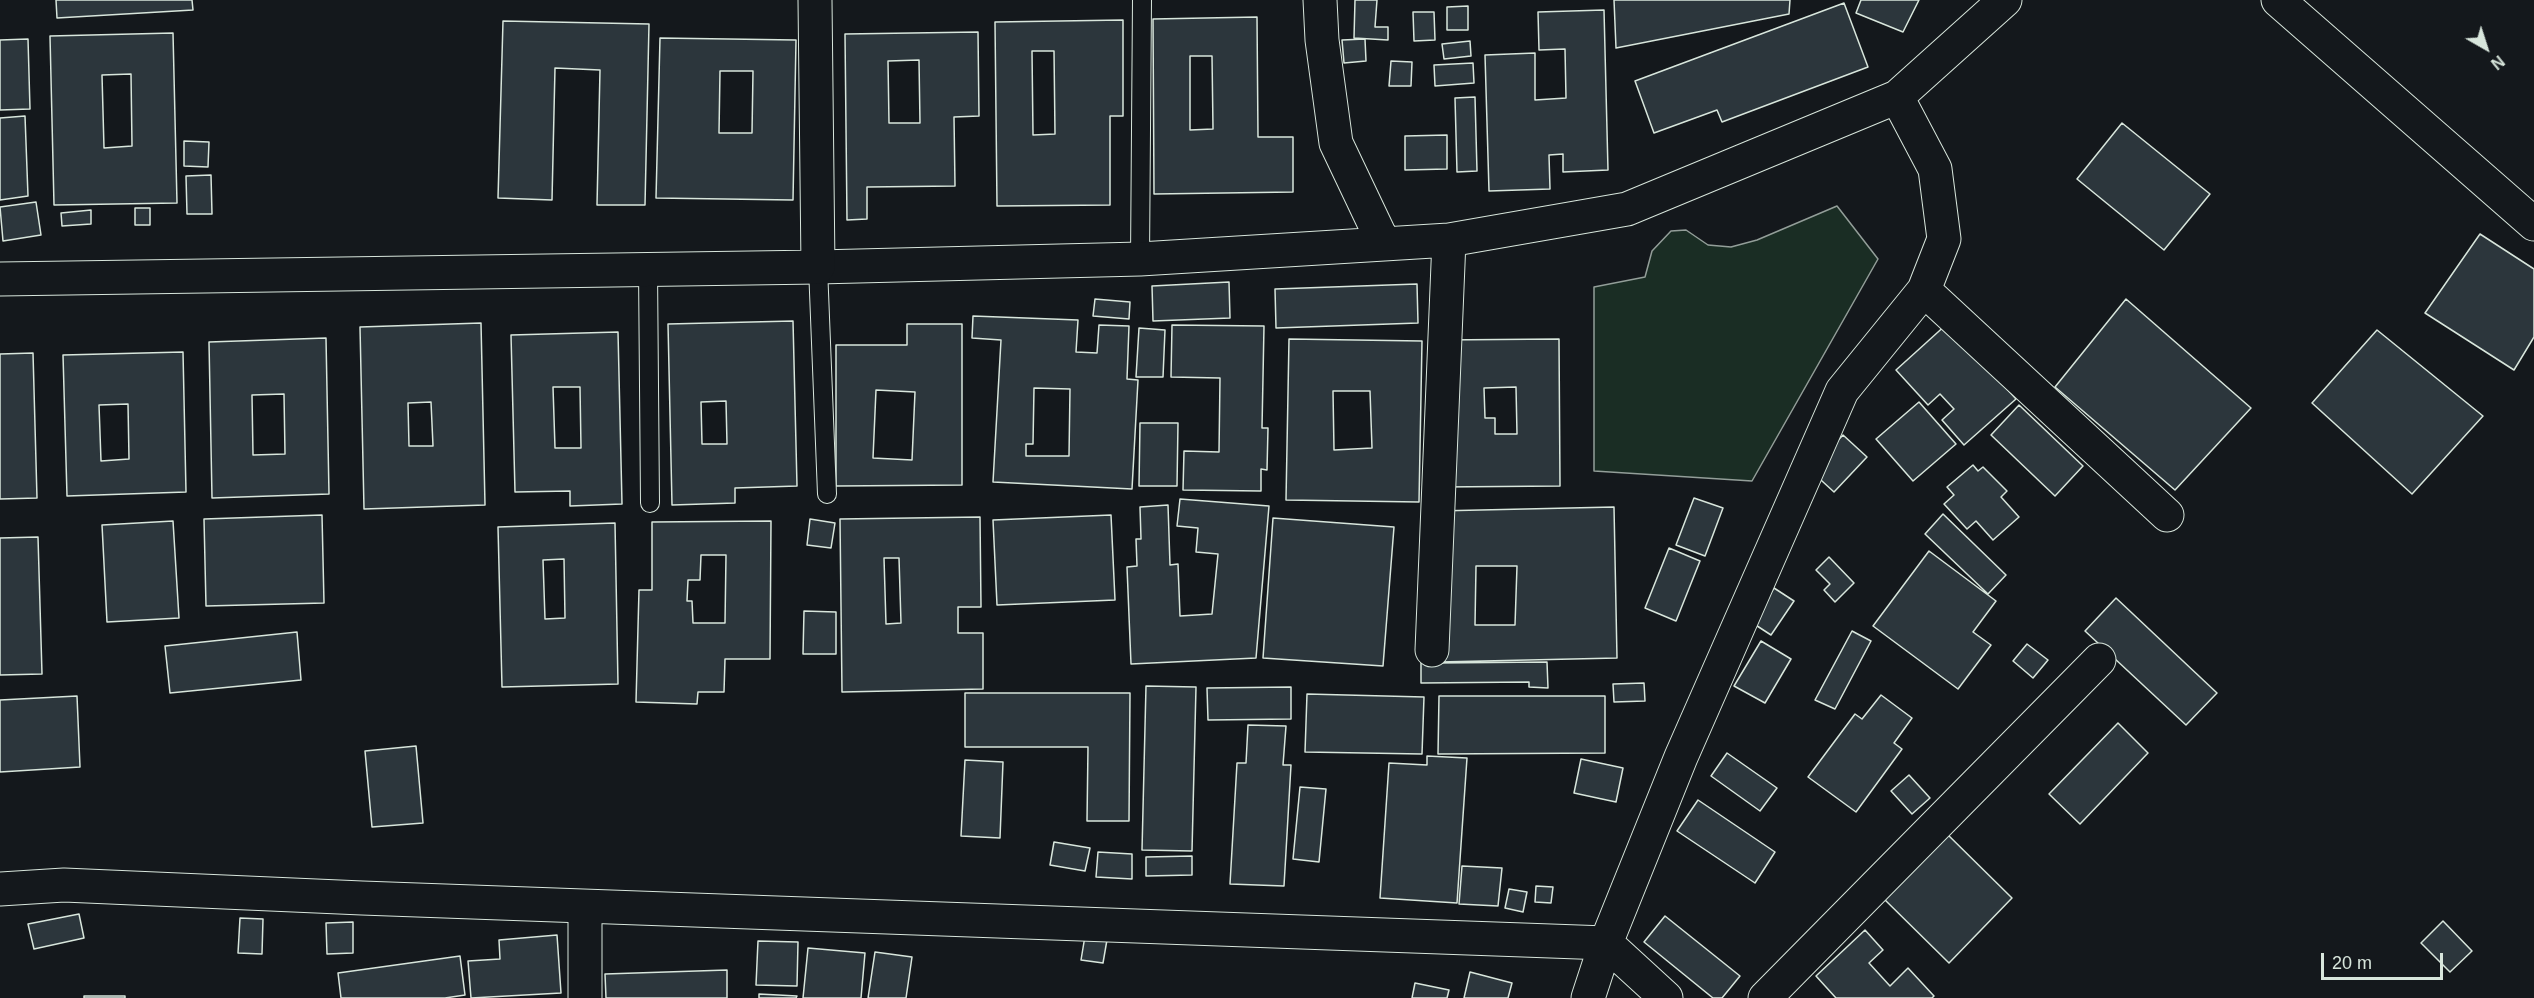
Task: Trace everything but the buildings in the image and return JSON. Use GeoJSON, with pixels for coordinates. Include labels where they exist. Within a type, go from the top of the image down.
{"type":"FeatureCollection","features":[{"type":"Feature","properties":{"kind":"street"},"geometry":{"type":"LineString","coordinates":[[815,0],[818,267]]}},
{"type":"Feature","properties":{"kind":"street"},"geometry":{"type":"LineString","coordinates":[[1320,0],[1322,40],[1336,143],[1384,244]]}},
{"type":"Feature","properties":{"kind":"street"},"geometry":{"type":"LineString","coordinates":[[0,279],[818,267],[1140,259],[1449,240],[1627,209],[1898,97],[2006,0]]}},
{"type":"Feature","properties":{"kind":"street"},"geometry":{"type":"LineString","coordinates":[[2278,0],[2534,224]]}},
{"type":"Feature","properties":{"kind":"street"},"geometry":{"type":"LineString","coordinates":[[1587,998],[1606,943],[1681,757],[1842,391],[1924,290],[1944,238],[1935,169],[1898,97]]}},
{"type":"Feature","properties":{"kind":"street"},"geometry":{"type":"LineString","coordinates":[[1432,650],[1449,240]]}},
{"type":"Feature","properties":{"kind":"street"},"geometry":{"type":"LineString","coordinates":[[1924,290],[2167,515]]}},
{"type":"Feature","properties":{"kind":"street"},"geometry":{"type":"LineString","coordinates":[[1765,998],[2099,660]]}},
{"type":"Feature","properties":{"kind":"street"},"geometry":{"type":"LineString","coordinates":[[0,889],[64,885],[585,907],[1606,943],[1666,998]]}},
{"type":"Feature","properties":{"kind":"street"},"geometry":{"type":"LineString","coordinates":[[585,907],[585,998]]}},
{"type":"Feature","properties":{"kind":"lane"},"geometry":{"type":"LineString","coordinates":[[1140,259],[1142,0]]}},
{"type":"Feature","properties":{"kind":"lane"},"geometry":{"type":"LineString","coordinates":[[818,267],[827,494]]}},
{"type":"Feature","properties":{"kind":"lane"},"geometry":{"type":"LineString","coordinates":[[648,269],[650,503]]}},
{"type":"Feature","properties":{"kind":"green space"},"geometry":{"type":"Polygon","coordinates":[[[1837,206],[1878,259],[1752,481],[1594,471],[1594,287],[1645,277],[1652,251],[1671,231],[1686,230],[1708,245],[1731,247],[1757,240],[1837,206]]]}}]}
